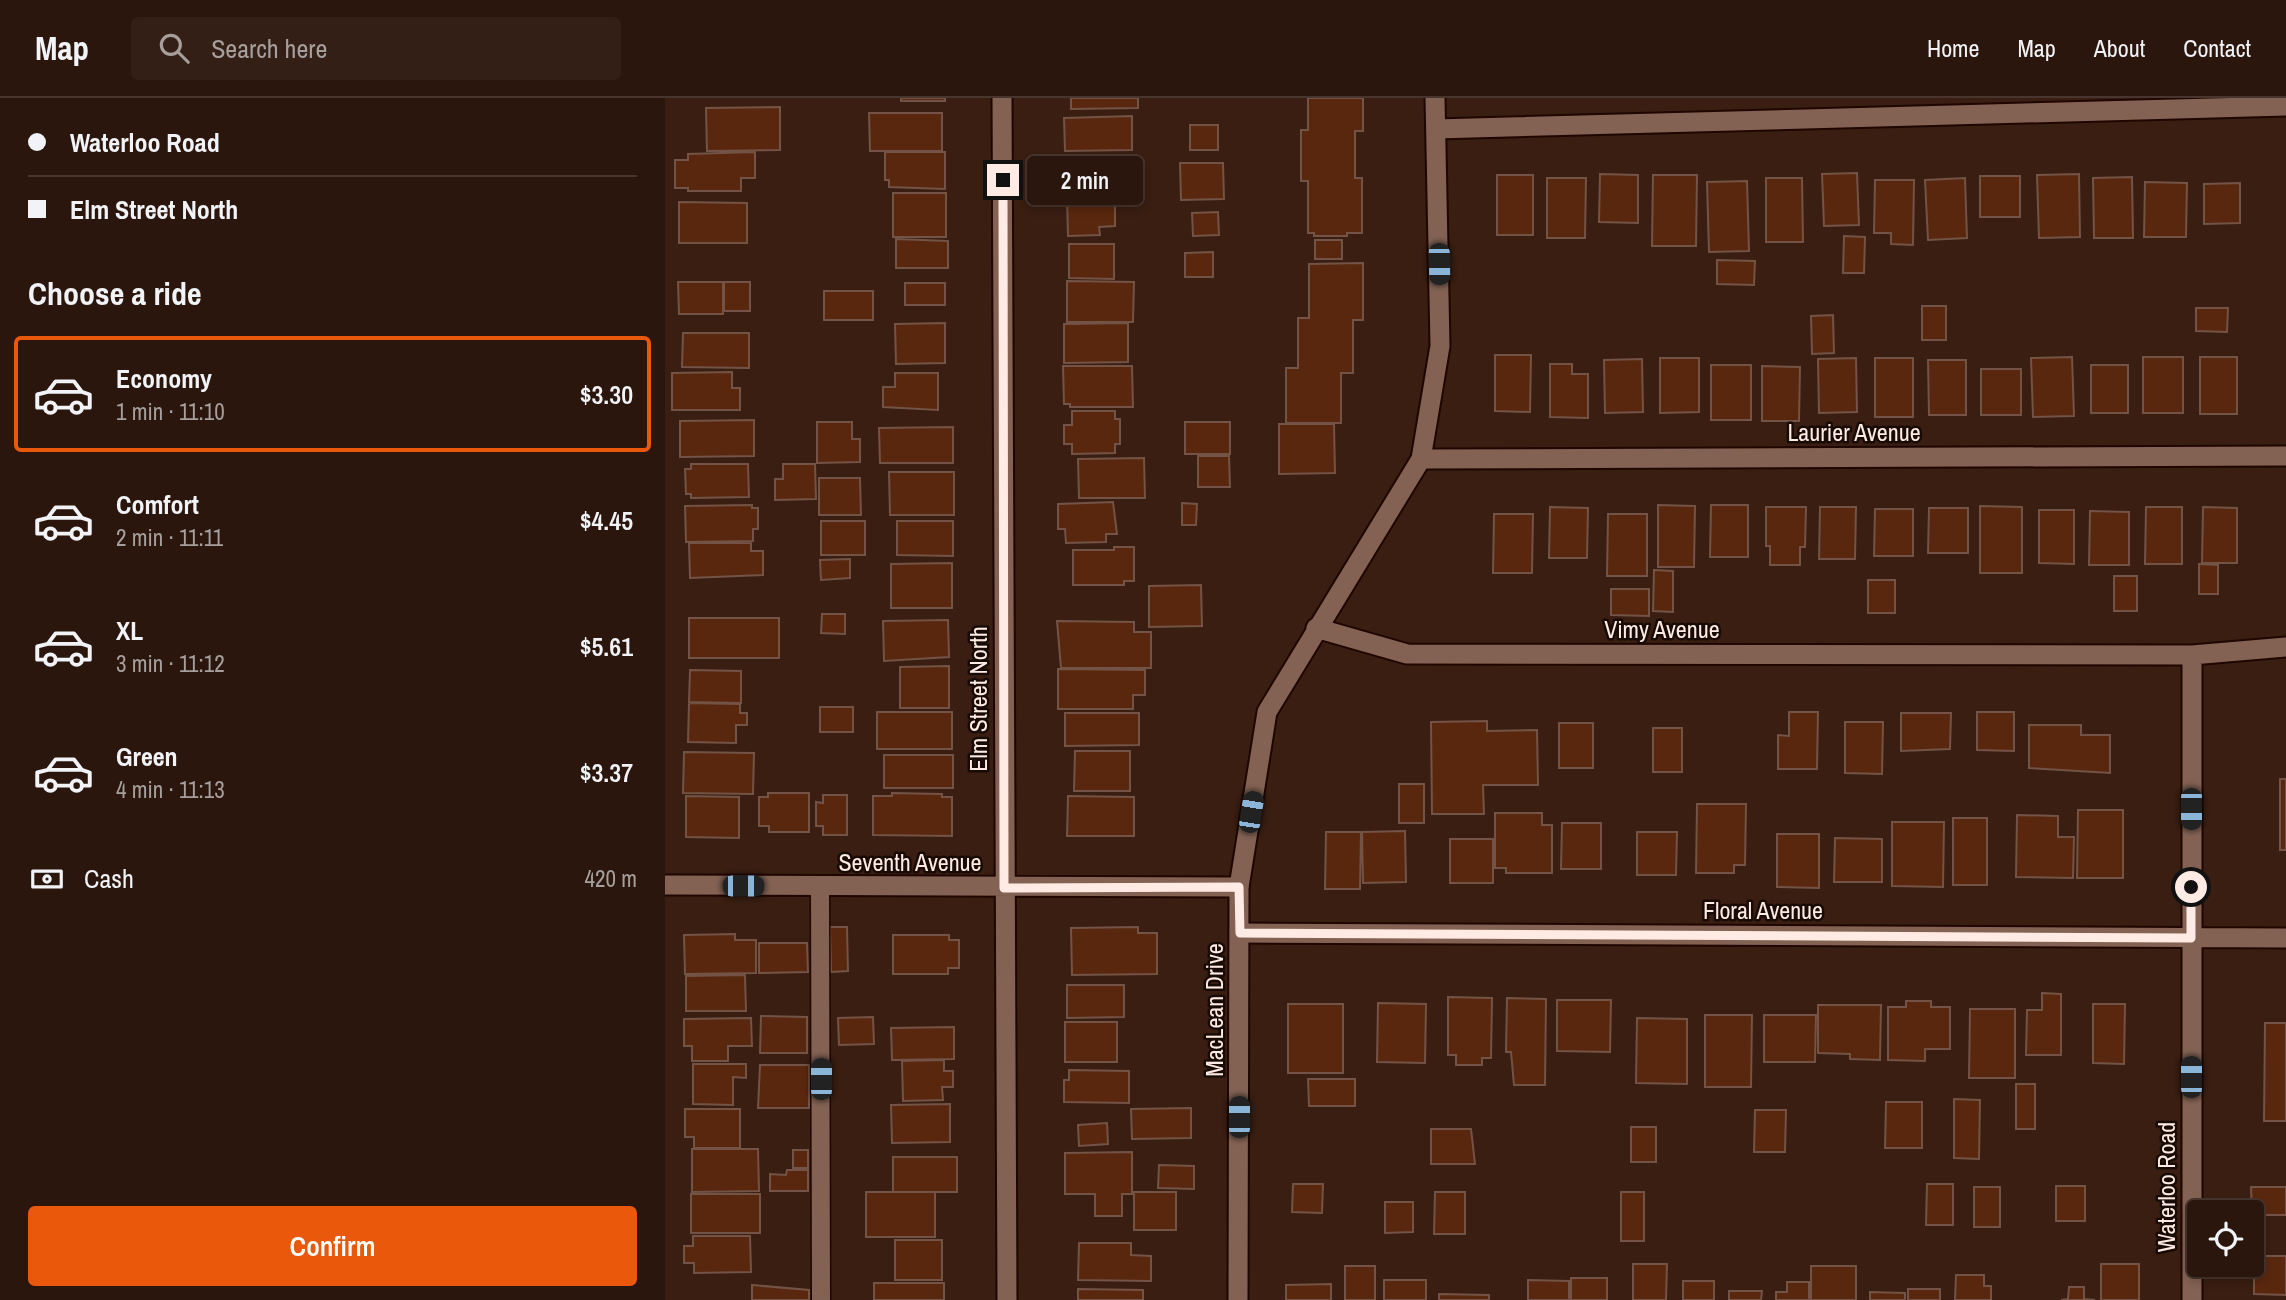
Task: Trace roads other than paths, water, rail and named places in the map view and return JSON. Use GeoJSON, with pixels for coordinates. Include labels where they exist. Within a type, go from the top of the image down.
{"type":"FeatureCollection","features":[{"type":"Feature","properties":{"kind":"street","name":"Elm Street North"},"geometry":{"type":"LineString","coordinates":[[1002,98],[1007,1300]]}},
{"type":"Feature","properties":{"kind":"street"},"geometry":{"type":"LineString","coordinates":[[1239,887],[1267,712],[1421,459],[1440,346],[1435,98]]}},
{"type":"Feature","properties":{"kind":"street"},"geometry":{"type":"LineString","coordinates":[[2286,98],[2286,116]]}},
{"type":"Feature","properties":{"kind":"street"},"geometry":{"type":"LineString","coordinates":[[1437,129],[2286,106]]}},
{"type":"Feature","properties":{"kind":"street","name":"Laurier Avenue"},"geometry":{"type":"LineString","coordinates":[[1421,459],[2286,456]]}},
{"type":"Feature","properties":{"kind":"street","name":"Vimy Avenue"},"geometry":{"type":"LineString","coordinates":[[1316,628],[1407,654],[2192,654],[2286,647]]}},
{"type":"Feature","properties":{"kind":"street","name":"Waterloo Road"},"geometry":{"type":"LineString","coordinates":[[2192,654],[2192,1300]]}},
{"type":"Feature","properties":{"kind":"street","name":"Seventh Avenue"},"geometry":{"type":"LineString","coordinates":[[665,885],[1239,887]]}},
{"type":"Feature","properties":{"kind":"street","name":"MacLean Drive"},"geometry":{"type":"LineString","coordinates":[[1238,1300],[1239,887]]}},
{"type":"Feature","properties":{"kind":"street","name":"Floral Avenue"},"geometry":{"type":"LineString","coordinates":[[1240,933],[2286,938]]}},
{"type":"Feature","properties":{"kind":"lane"},"geometry":{"type":"LineString","coordinates":[[820,886],[821,1300]]}}]}
